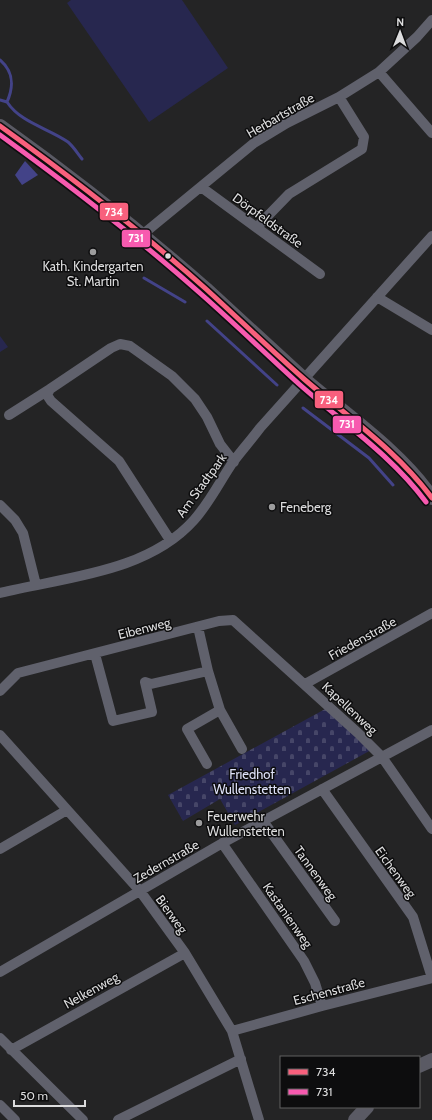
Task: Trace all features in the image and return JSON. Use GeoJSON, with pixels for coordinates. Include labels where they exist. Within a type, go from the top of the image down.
{"type":"FeatureCollection","features":[{"type":"Feature","properties":{"kind":"street","name":"Herbartstraße"},"geometry":{"type":"LineString","coordinates":[[142,235],[254,143],[287,123],[339,97],[379,72],[418,37],[432,20]]}},
{"type":"Feature","properties":{"kind":"street"},"geometry":{"type":"LineString","coordinates":[[379,72],[432,133]]}},
{"type":"Feature","properties":{"kind":"street"},"geometry":{"type":"LineString","coordinates":[[257,227],[289,194],[362,149],[364,136],[339,97]]}},
{"type":"Feature","properties":{"kind":"street"},"geometry":{"type":"LineString","coordinates":[[0,126],[142,235],[210,293],[304,378],[403,463],[417,478],[432,498]]}},
{"type":"Feature","properties":{"kind":"street","name":"Dörpfeldstraße"},"geometry":{"type":"LineString","coordinates":[[201,187],[320,274]]}},
{"type":"Feature","properties":{"kind":"street","name":"Am Stadtpark"},"geometry":{"type":"LineString","coordinates":[[0,593],[106,569],[142,556],[170,540],[193,521],[234,462],[304,378],[432,236]]}},
{"type":"Feature","properties":{"kind":"street"},"geometry":{"type":"LineString","coordinates":[[377,297],[432,330]]}},
{"type":"Feature","properties":{"kind":"street"},"geometry":{"type":"LineString","coordinates":[[9,415],[111,348],[120,344],[130,346],[172,376],[195,399],[207,417],[220,444],[234,462]]}},
{"type":"Feature","properties":{"kind":"street"},"geometry":{"type":"LineString","coordinates":[[50,389],[47,395],[51,401],[119,460],[170,540]]}},
{"type":"Feature","properties":{"kind":"street"},"geometry":{"type":"LineString","coordinates":[[0,505],[15,520],[23,533],[36,586]]}},
{"type":"Feature","properties":{"kind":"street","name":"Friedenstraße"},"geometry":{"type":"LineString","coordinates":[[305,684],[432,613]]}},
{"type":"Feature","properties":{"kind":"street","name":"Kapellenweg"},"geometry":{"type":"LineString","coordinates":[[234,620],[358,733],[382,757],[432,829]]}},
{"type":"Feature","properties":{"kind":"street","name":"Eibenweg"},"geometry":{"type":"LineString","coordinates":[[0,691],[18,673],[219,621],[234,620]]}},
{"type":"Feature","properties":{"kind":"street"},"geometry":{"type":"LineString","coordinates":[[198,627],[208,671],[220,710],[242,749]]}},
{"type":"Feature","properties":{"kind":"street"},"geometry":{"type":"LineString","coordinates":[[95,654],[113,721],[152,712],[144,682],[151,684],[208,671]]}},
{"type":"Feature","properties":{"kind":"street"},"geometry":{"type":"LineString","coordinates":[[207,764],[187,729],[220,710]]}},
{"type":"Feature","properties":{"kind":"street","name":"Zedernstraße"},"geometry":{"type":"LineString","coordinates":[[0,972],[222,843],[432,730]]}},
{"type":"Feature","properties":{"kind":"street","name":"Bierweg"},"geometry":{"type":"LineString","coordinates":[[0,735],[140,892],[185,953],[232,1031],[259,1120]]}},
{"type":"Feature","properties":{"kind":"street","name":"Eichenweg"},"geometry":{"type":"LineString","coordinates":[[322,789],[413,917],[432,978]]}},
{"type":"Feature","properties":{"kind":"street"},"geometry":{"type":"LineString","coordinates":[[0,849],[67,810]]}},
{"type":"Feature","properties":{"kind":"street","name":"Tannenweg"},"geometry":{"type":"LineString","coordinates":[[263,821],[335,922]]}},
{"type":"Feature","properties":{"kind":"street","name":"Kastanienweg"},"geometry":{"type":"LineString","coordinates":[[222,843],[304,961],[315,983],[322,1006]]}},
{"type":"Feature","properties":{"kind":"street","name":"Nelkenweg"},"geometry":{"type":"LineString","coordinates":[[11,1050],[185,953]]}},
{"type":"Feature","properties":{"kind":"street","name":"Eschenstraße"},"geometry":{"type":"LineString","coordinates":[[232,1031],[432,978]]}},
{"type":"Feature","properties":{"kind":"street"},"geometry":{"type":"LineString","coordinates":[[0,1038],[83,1120]]}},
{"type":"Feature","properties":{"kind":"street"},"geometry":{"type":"LineString","coordinates":[[118,1120],[240,1059]]}},
{"type":"Feature","properties":{"kind":"street"},"geometry":{"type":"LineString","coordinates":[[420,1066],[432,1060]]}},
{"type":"Feature","properties":{"kind":"street"},"geometry":{"type":"LineString","coordinates":[[0,1105],[15,1120]]}},
{"type":"Feature","properties":{"kind":"street"},"geometry":{"type":"LineString","coordinates":[[355,1120],[366,1108]]}},
{"type":"Feature","properties":{"kind":"green space"},"geometry":{"type":"Polygon","coordinates":[[[71,0],[182,0],[228,68],[149,122],[67,3],[71,0]]]}},
{"type":"Feature","properties":{"kind":"green space"},"geometry":{"type":"Polygon","coordinates":[[[0,336],[8,347],[0,352],[0,336]]]}},
{"type":"Feature","properties":{"kind":"green space","name":"Friedhof Wullenstetten"},"geometry":{"type":"Polygon","coordinates":[[[327,708],[373,749],[235,825],[220,799],[183,821],[168,795],[327,708]]]}},
{"type":"Feature","properties":{"kind":"shaded area"},"geometry":{"type":"Polygon","coordinates":[[[25,161],[38,175],[22,185],[15,175],[25,161]]]}},
{"type":"Feature","properties":{"kind":"waterway"},"geometry":{"type":"LineString","coordinates":[[0,60],[8,69],[12,85],[7,102],[27,120],[68,142],[82,159]]}},
{"type":"Feature","properties":{"kind":"waterway"},"geometry":{"type":"LineString","coordinates":[[0,100],[7,102]]}},
{"type":"Feature","properties":{"kind":"waterway"},"geometry":{"type":"LineString","coordinates":[[144,278],[185,302]]}},
{"type":"Feature","properties":{"kind":"waterway"},"geometry":{"type":"LineString","coordinates":[[207,321],[277,385]]}},
{"type":"Feature","properties":{"kind":"waterway"},"geometry":{"type":"LineString","coordinates":[[303,408],[369,458],[393,485]]}},
{"type":"Feature","properties":{"kind":"transit line","name":"734"},"geometry":{"type":"LineString","coordinates":[[0,126],[105,205],[181,267],[279,357],[388,450],[432,498]]}},
{"type":"Feature","properties":{"kind":"transit line","name":"731"},"geometry":{"type":"LineString","coordinates":[[0,135],[52,173],[177,273],[299,384],[382,454],[398,469],[426,502]]}},
{"type":"Feature","properties":{"kind":"place","name":"Kath. Kindergarten St. Martin"},"geometry":{"type":"Point","coordinates":[93,252]}},
{"type":"Feature","properties":{"kind":"place","name":"Feneberg"},"geometry":{"type":"Point","coordinates":[272,507]}},
{"type":"Feature","properties":{"kind":"place","name":"Feuerwehr Wullenstetten"},"geometry":{"type":"Point","coordinates":[199,823]}}]}
